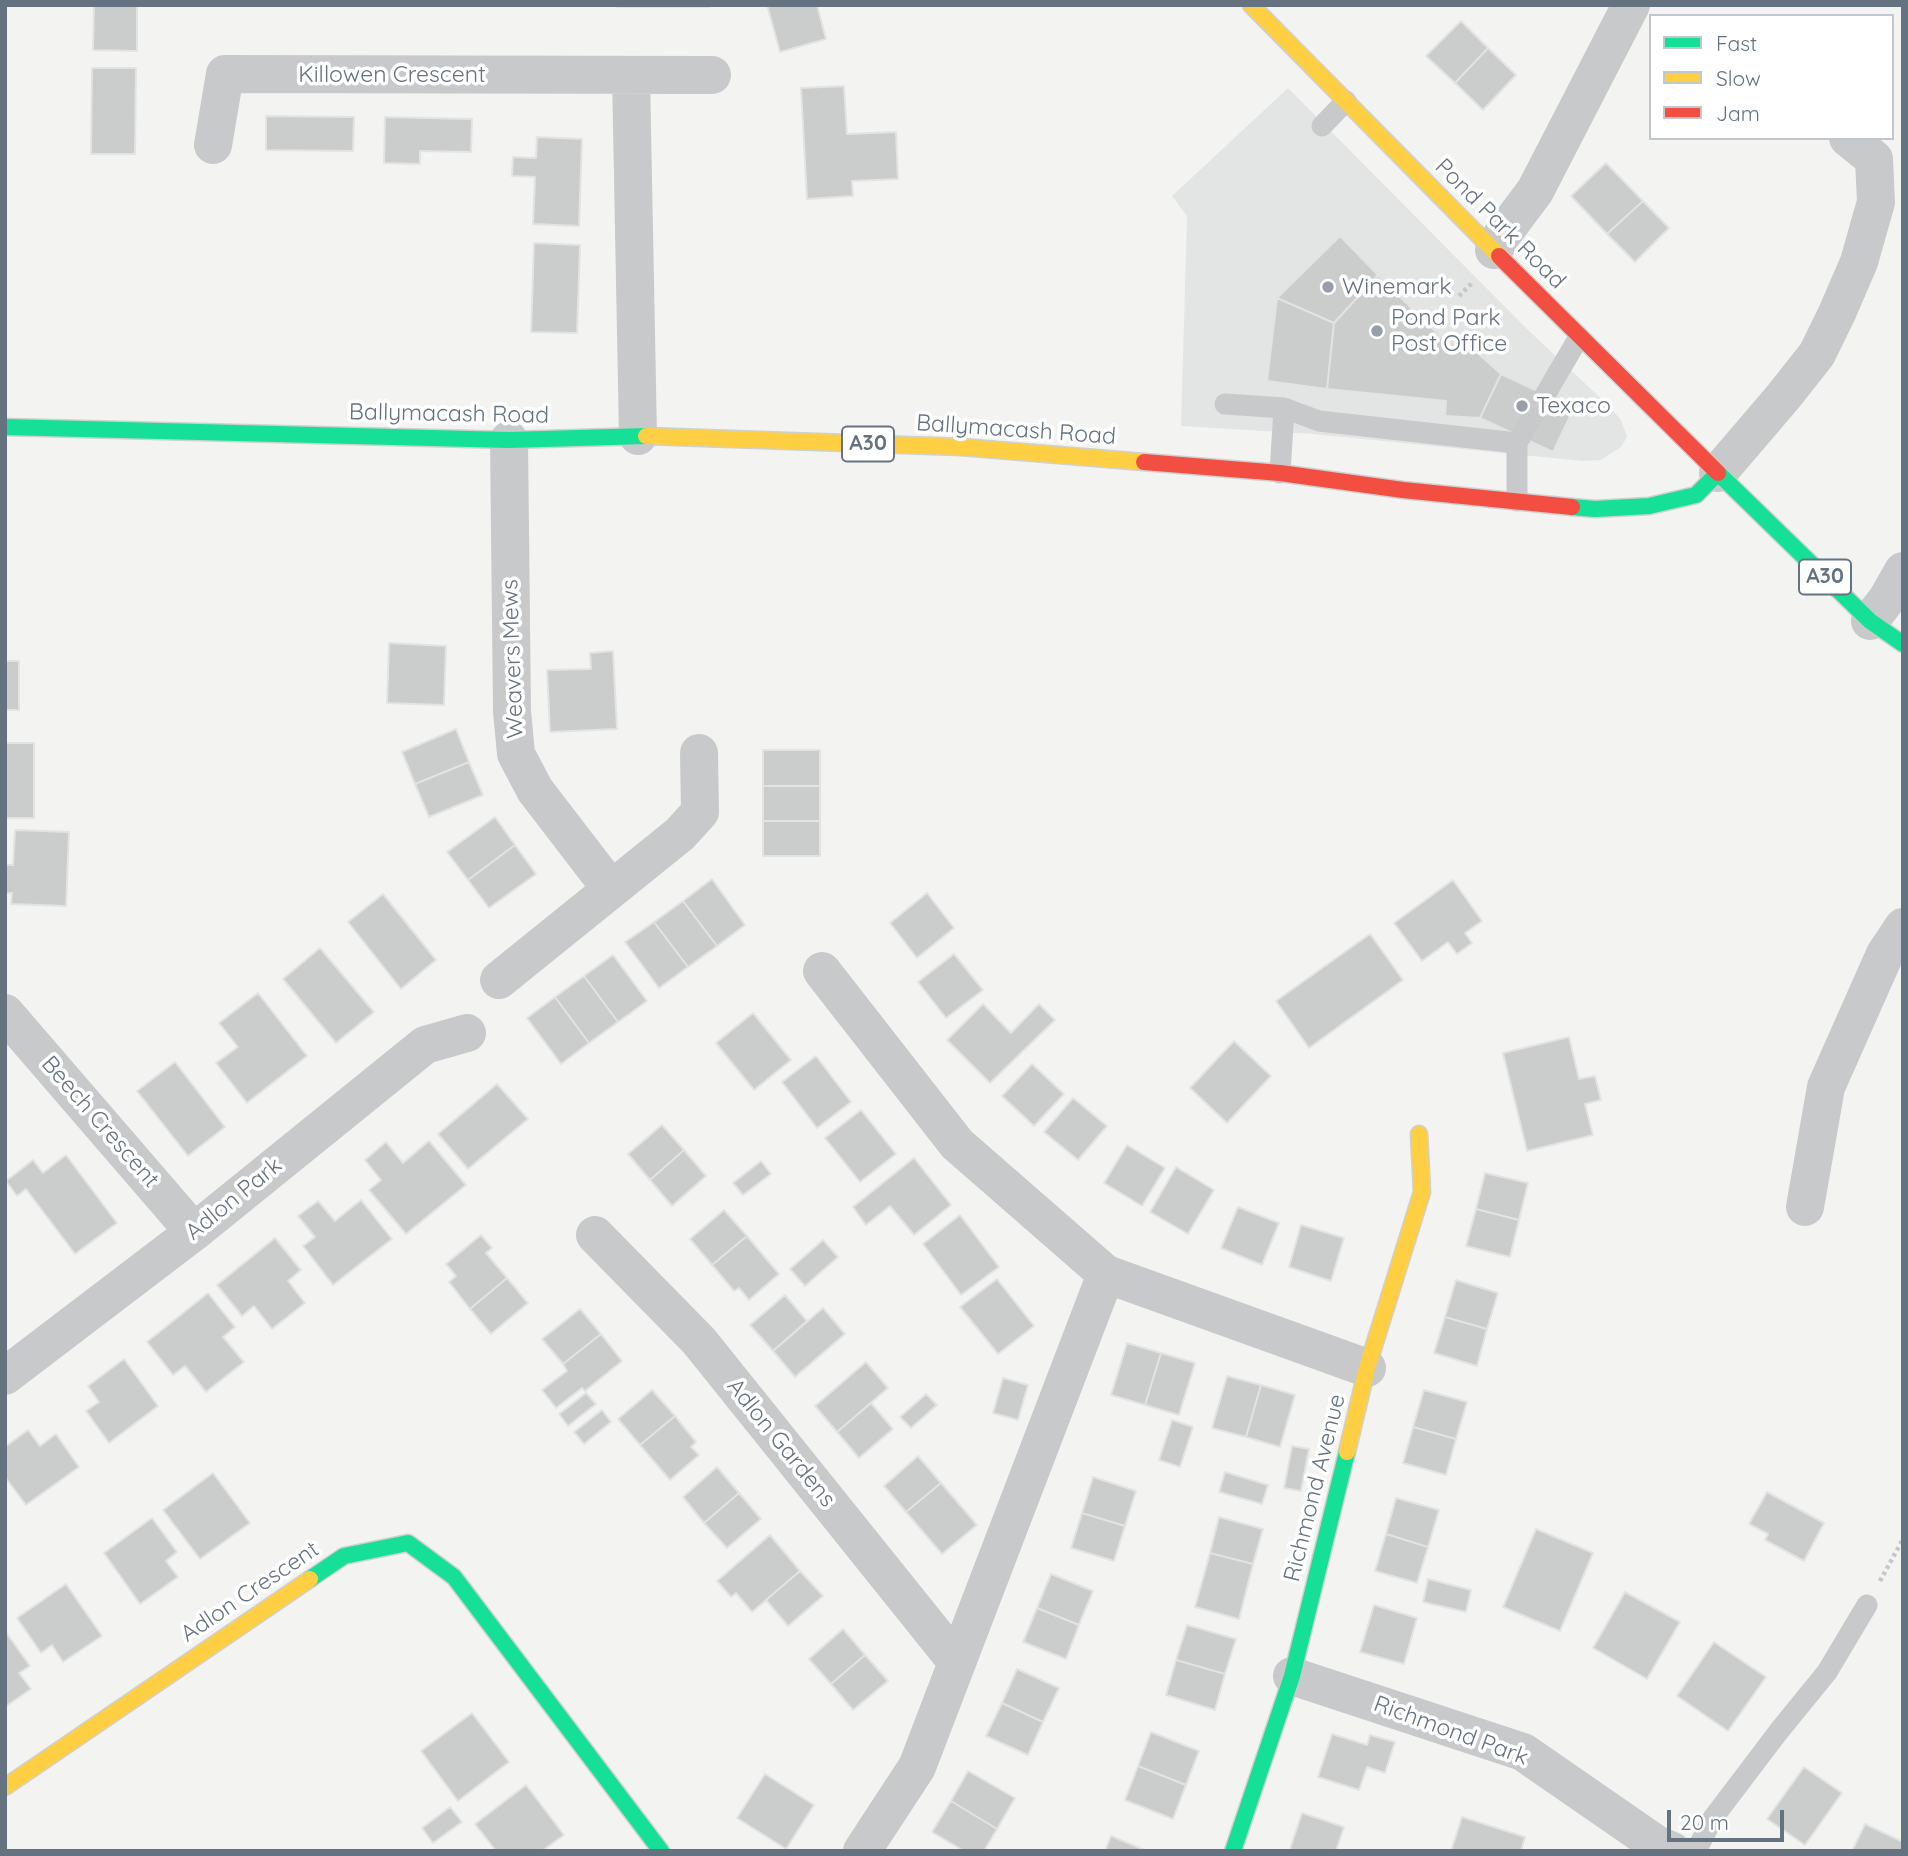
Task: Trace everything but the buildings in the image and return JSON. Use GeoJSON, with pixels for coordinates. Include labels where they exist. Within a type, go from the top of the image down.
{"type":"FeatureCollection","features":[{"type":"Feature","properties":{"kind":"main road","name":"Pond Park Road"},"geometry":{"type":"LineString","coordinates":[[1251,5],[1718,473]]}},
{"type":"Feature","properties":{"kind":"main road","name":"Ballymacash Road"},"geometry":{"type":"LineString","coordinates":[[5,427],[509,440],[638,436],[961,447],[1280,472],[1403,490],[1595,509],[1649,506],[1696,495],[1718,473]]}},
{"type":"Feature","properties":{"kind":"main road","name":"A30"},"geometry":{"type":"LineString","coordinates":[[1718,473],[1870,621],[1903,645]]}},
{"type":"Feature","properties":{"kind":"main road","name":"Richmond Avenue"},"geometry":{"type":"LineString","coordinates":[[1233,1851],[1292,1676],[1367,1368],[1422,1192],[1419,1134]]}},
{"type":"Feature","properties":{"kind":"main road","name":"Adlon Crescent"},"geometry":{"type":"LineString","coordinates":[[5,1787],[344,1556],[408,1543],[454,1577],[662,1851]]}},
{"type":"Feature","properties":{"kind":"street"},"geometry":{"type":"LineString","coordinates":[[1494,250],[1535,191],[1631,5]]}},
{"type":"Feature","properties":{"kind":"street","name":"Killowen Crescent"},"geometry":{"type":"LineString","coordinates":[[212,145],[225,74],[712,75]]}},
{"type":"Feature","properties":{"kind":"street"},"geometry":{"type":"LineString","coordinates":[[631,75],[638,436]]}},
{"type":"Feature","properties":{"kind":"street"},"geometry":{"type":"LineString","coordinates":[[1718,473],[1817,354],[1859,262],[1876,202],[1874,159],[1850,140]]}},
{"type":"Feature","properties":{"kind":"street","name":"Weavers Mews"},"geometry":{"type":"LineString","coordinates":[[509,440],[512,711],[516,754],[535,790],[611,889]]}},
{"type":"Feature","properties":{"kind":"street"},"geometry":{"type":"LineString","coordinates":[[1870,621],[1903,571]]}},
{"type":"Feature","properties":{"kind":"street"},"geometry":{"type":"LineString","coordinates":[[499,980],[680,834],[700,812],[699,753]]}},
{"type":"Feature","properties":{"kind":"street"},"geometry":{"type":"LineString","coordinates":[[1805,1207],[1826,1087],[1885,954],[1903,928]]}},
{"type":"Feature","properties":{"kind":"street"},"geometry":{"type":"LineString","coordinates":[[822,971],[957,1144],[1106,1274],[1367,1368]]}},
{"type":"Feature","properties":{"kind":"street","name":"Beech Crescent"},"geometry":{"type":"LineString","coordinates":[[5,1013],[194,1232]]}},
{"type":"Feature","properties":{"kind":"street","name":"Adlon Park"},"geometry":{"type":"LineString","coordinates":[[5,1376],[194,1232],[425,1045],[467,1033]]}},
{"type":"Feature","properties":{"kind":"street","name":"Adlon Gardens"},"geometry":{"type":"LineString","coordinates":[[595,1235],[699,1341],[956,1661]]}},
{"type":"Feature","properties":{"kind":"street"},"geometry":{"type":"LineString","coordinates":[[862,1851],[917,1767],[1106,1274]]}},
{"type":"Feature","properties":{"kind":"street","name":"Richmond Park"},"geometry":{"type":"LineString","coordinates":[[1292,1676],[1523,1752],[1660,1848]]}},
{"type":"Feature","properties":{"kind":"lane"},"geometry":{"type":"LineString","coordinates":[[1322,126],[1346,101]]}},
{"type":"Feature","properties":{"kind":"lane"},"geometry":{"type":"LineString","coordinates":[[1517,501],[1517,443],[1580,337]]}},
{"type":"Feature","properties":{"kind":"lane"},"geometry":{"type":"LineString","coordinates":[[1225,404],[1284,408],[1319,421],[1517,443]]}},
{"type":"Feature","properties":{"kind":"lane"},"geometry":{"type":"LineString","coordinates":[[1280,472],[1284,408]]}},
{"type":"Feature","properties":{"kind":"lane"},"geometry":{"type":"LineString","coordinates":[[1696,1851],[1713,1818],[1827,1672],[1867,1605]]}},
{"type":"Feature","properties":{"kind":"path"},"geometry":{"type":"LineString","coordinates":[[1867,1605],[1903,1539]]}},
{"type":"Feature","properties":{"kind":"shaded area"},"geometry":{"type":"Polygon","coordinates":[[[1288,88],[1527,329],[1609,406],[1621,420],[1627,437],[1621,447],[1601,460],[1582,461],[1313,434],[1181,426],[1187,216],[1172,196],[1288,88]]]}},
{"type":"Feature","properties":{"kind":"traffic: fast"},"geometry":{"type":"LineString","coordinates":[[5,427],[509,440],[646,436]]}},
{"type":"Feature","properties":{"kind":"traffic: fast"},"geometry":{"type":"LineString","coordinates":[[1572,507],[1595,509],[1649,506],[1696,495],[1718,473],[1870,621],[1903,644]]}},
{"type":"Feature","properties":{"kind":"traffic: fast"},"geometry":{"type":"LineString","coordinates":[[1233,1851],[1292,1676],[1347,1452]]}},
{"type":"Feature","properties":{"kind":"traffic: fast"},"geometry":{"type":"LineString","coordinates":[[310,1579],[344,1556],[408,1543],[454,1577],[661,1851]]}},
{"type":"Feature","properties":{"kind":"traffic: slow"},"geometry":{"type":"LineString","coordinates":[[1251,5],[1499,256]]}},
{"type":"Feature","properties":{"kind":"traffic: slow"},"geometry":{"type":"LineString","coordinates":[[646,436],[961,447],[1144,462]]}},
{"type":"Feature","properties":{"kind":"traffic: slow"},"geometry":{"type":"LineString","coordinates":[[1347,1452],[1367,1368],[1422,1192],[1419,1134]]}},
{"type":"Feature","properties":{"kind":"traffic: slow"},"geometry":{"type":"LineString","coordinates":[[5,1787],[310,1579]]}},
{"type":"Feature","properties":{"kind":"traffic: jam"},"geometry":{"type":"LineString","coordinates":[[1499,256],[1718,473]]}},
{"type":"Feature","properties":{"kind":"traffic: jam"},"geometry":{"type":"LineString","coordinates":[[1144,462],[1280,473],[1403,490],[1572,507]]}},
{"type":"Feature","properties":{"kind":"place","name":"Winemark"},"geometry":{"type":"Point","coordinates":[1328,287]}},
{"type":"Feature","properties":{"kind":"place","name":"Pond Park Post Office"},"geometry":{"type":"Point","coordinates":[1377,331]}},
{"type":"Feature","properties":{"kind":"place","name":"Texaco"},"geometry":{"type":"Point","coordinates":[1522,406]}}]}
